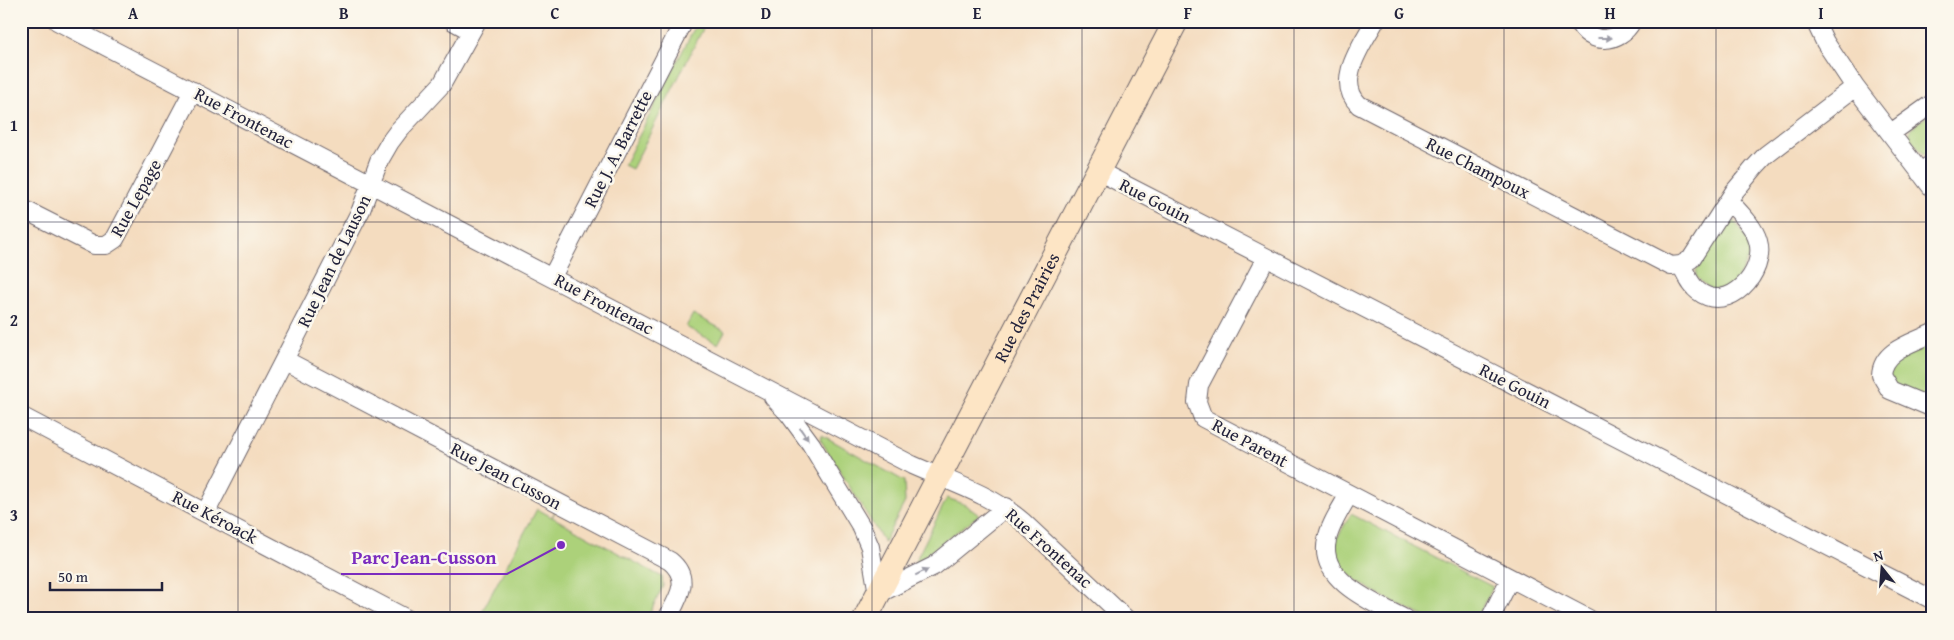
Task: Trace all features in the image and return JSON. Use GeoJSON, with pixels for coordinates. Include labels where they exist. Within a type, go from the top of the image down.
{"type":"FeatureCollection","features":[{"type":"Feature","properties":{"kind":"main road","name":"Rue des Prairies"},"geometry":{"type":"LineString","coordinates":[[865,619],[1176,21]]}},
{"type":"Feature","properties":{"kind":"street","name":"Rue Frontenac"},"geometry":{"type":"LineString","coordinates":[[58,21],[370,185],[552,277],[760,386],[938,476],[1006,507],[1126,619]]}},
{"type":"Feature","properties":{"kind":"street"},"geometry":{"type":"LineString","coordinates":[[453,21],[474,26]]}},
{"type":"Feature","properties":{"kind":"street","name":"Rue J. A. Barrette"},"geometry":{"type":"LineString","coordinates":[[552,277],[684,21]]}},
{"type":"Feature","properties":{"kind":"street","name":"Rue Champoux"},"geometry":{"type":"LineString","coordinates":[[1375,21],[1348,78],[1351,93],[1359,106],[1671,266],[1681,265]]}},
{"type":"Feature","properties":{"kind":"street"},"geometry":{"type":"LineString","coordinates":[[1578,21],[1586,33],[1604,40],[1622,34],[1632,21]]}},
{"type":"Feature","properties":{"kind":"street"},"geometry":{"type":"LineString","coordinates":[[1815,21],[1825,42],[1855,88],[1891,133],[1926,168],[1933,189]]}},
{"type":"Feature","properties":{"kind":"street","name":"Rue Jean de Lauson"},"geometry":{"type":"LineString","coordinates":[[206,512],[361,210],[379,161],[398,130],[442,84],[474,26]]}},
{"type":"Feature","properties":{"kind":"street"},"geometry":{"type":"LineString","coordinates":[[1729,201],[1756,234],[1759,245],[1756,264],[1744,286],[1726,298],[1706,296],[1695,289],[1681,265],[1691,259],[1744,178],[1766,155],[1855,88]]}},
{"type":"Feature","properties":{"kind":"street","name":"Rue Lepage"},"geometry":{"type":"LineString","coordinates":[[21,208],[94,245],[111,243],[120,230],[193,91]]}},
{"type":"Feature","properties":{"kind":"street"},"geometry":{"type":"LineString","coordinates":[[1891,133],[1933,103]]}},
{"type":"Feature","properties":{"kind":"street","name":"Rue Gouin"},"geometry":{"type":"LineString","coordinates":[[1098,171],[1933,600]]}},
{"type":"Feature","properties":{"kind":"street","name":"Rue Parent"},"geometry":{"type":"LineString","coordinates":[[1266,258],[1199,385],[1197,402],[1200,413],[1215,426],[1589,619]]}},
{"type":"Feature","properties":{"kind":"street"},"geometry":{"type":"LineString","coordinates":[[1933,333],[1893,352],[1886,359],[1882,367],[1882,375],[1890,390],[1933,408]]}},
{"type":"Feature","properties":{"kind":"street","name":"Rue Jean Cusson"},"geometry":{"type":"LineString","coordinates":[[285,360],[670,561],[680,572],[682,588],[667,619]]}},
{"type":"Feature","properties":{"kind":"street"},"geometry":{"type":"LineString","coordinates":[[760,386],[780,404],[800,428],[862,528],[870,547],[878,594],[934,566],[1006,507]]}},
{"type":"Feature","properties":{"kind":"street","name":"Rue Kéroack"},"geometry":{"type":"LineString","coordinates":[[21,416],[407,619]]}},
{"type":"Feature","properties":{"kind":"street"},"geometry":{"type":"LineString","coordinates":[[1348,494],[1326,540],[1326,552],[1330,564],[1348,587],[1405,619]]}},
{"type":"Feature","properties":{"kind":"street"},"geometry":{"type":"LineString","coordinates":[[1490,619],[1510,579]]}},
{"type":"Feature","properties":{"kind":"green space"},"geometry":{"type":"Polygon","coordinates":[[[698,21],[707,21],[632,169],[624,165],[698,21]]]}},
{"type":"Feature","properties":{"kind":"green space"},"geometry":{"type":"Polygon","coordinates":[[[1588,21],[1623,21],[1614,29],[1601,31],[1588,21]]]}},
{"type":"Feature","properties":{"kind":"green space"},"geometry":{"type":"Polygon","coordinates":[[[1933,113],[1933,151],[1925,155],[1909,137],[1915,126],[1933,113]]]}},
{"type":"Feature","properties":{"kind":"green space"},"geometry":{"type":"Polygon","coordinates":[[[1728,222],[1735,222],[1749,241],[1750,254],[1736,282],[1724,289],[1710,289],[1696,277],[1696,271],[1728,222]]]}},
{"type":"Feature","properties":{"kind":"green space"},"geometry":{"type":"Polygon","coordinates":[[[693,314],[725,331],[718,344],[686,327],[693,314]]]}},
{"type":"Feature","properties":{"kind":"green space"},"geometry":{"type":"Polygon","coordinates":[[[1933,343],[1933,400],[1896,386],[1889,375],[1891,368],[1900,358],[1933,343]]]}},
{"type":"Feature","properties":{"kind":"green space"},"geometry":{"type":"Polygon","coordinates":[[[822,435],[904,481],[905,502],[884,542],[820,439],[822,435]]]}},
{"type":"Feature","properties":{"kind":"green space"},"geometry":{"type":"Polygon","coordinates":[[[947,498],[964,504],[979,515],[914,564],[947,498]]]}},
{"type":"Feature","properties":{"kind":"green space"},"geometry":{"type":"Polygon","coordinates":[[[537,509],[662,577],[663,586],[647,619],[478,619],[537,509]]]}},
{"type":"Feature","properties":{"kind":"green space"},"geometry":{"type":"Polygon","coordinates":[[[1351,514],[1493,587],[1477,619],[1429,619],[1376,593],[1352,577],[1339,563],[1335,547],[1337,538],[1351,514]]]}},
{"type":"Feature","properties":{"kind":"place","name":"Parc Jean-Cusson"},"geometry":{"type":"Point","coordinates":[561,545]}}]}
